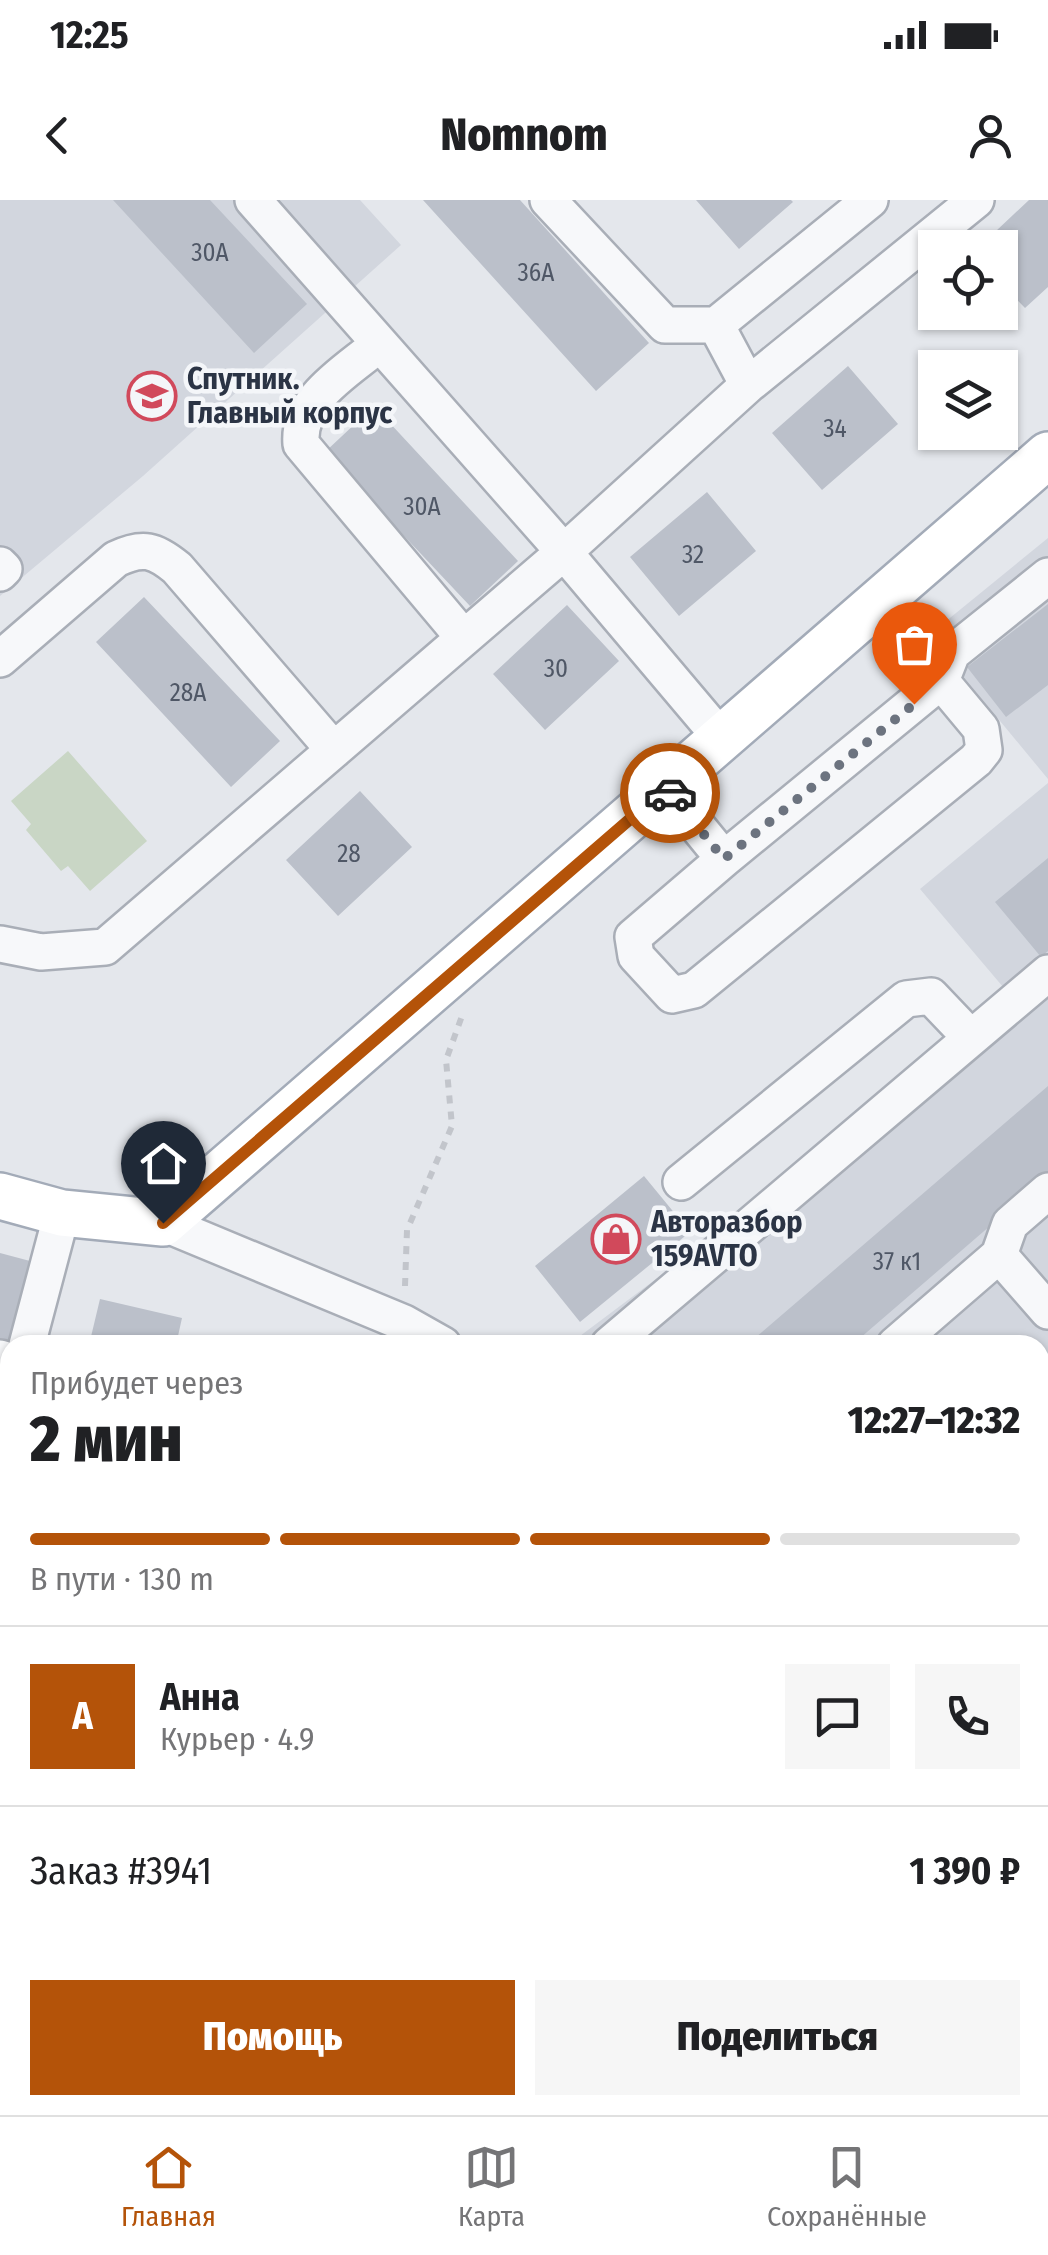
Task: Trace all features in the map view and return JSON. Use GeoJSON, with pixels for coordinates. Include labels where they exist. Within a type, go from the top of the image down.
{"type":"FeatureCollection","features":[{"type":"Feature","properties":{"kind":"main road"},"geometry":{"type":"LineString","coordinates":[[0,1196],[62,1213],[163,1223],[722,739],[1038,477]]}},
{"type":"Feature","properties":{"kind":"street"},"geometry":{"type":"LineString","coordinates":[[253,200],[564,552],[722,739]]}},
{"type":"Feature","properties":{"kind":"street"},"geometry":{"type":"LineString","coordinates":[[548,200],[665,326],[716,325],[846,208]]}},
{"type":"Feature","properties":{"kind":"street"},"geometry":{"type":"LineString","coordinates":[[0,944],[41,952],[105,947],[564,552],[748,385],[976,200]]}},
{"type":"Feature","properties":{"kind":"street"},"geometry":{"type":"LineString","coordinates":[[716,325],[748,385]]}},
{"type":"Feature","properties":{"kind":"street"},"geometry":{"type":"LineString","coordinates":[[380,344],[310,404],[300,426],[301,444],[464,638]]}},
{"type":"Feature","properties":{"kind":"street"},"geometry":{"type":"LineString","coordinates":[[0,659],[116,560],[136,550],[156,551],[177,568],[334,750]]}},
{"type":"Feature","properties":{"kind":"street"},"geometry":{"type":"LineString","coordinates":[[0,565],[4,569],[0,573]]}},
{"type":"Feature","properties":{"kind":"street"},"geometry":{"type":"LineString","coordinates":[[941,682],[981,729],[984,750],[976,760],[694,990],[672,995],[636,956],[633,937],[941,682],[952,652],[1048,576]]}},
{"type":"Feature","properties":{"kind":"street"},"geometry":{"type":"LineString","coordinates":[[666,788],[724,859]]}},
{"type":"Feature","properties":{"kind":"street"},"geometry":{"type":"LineString","coordinates":[[621,1335],[1048,973]]}},
{"type":"Feature","properties":{"kind":"street"},"geometry":{"type":"LineString","coordinates":[[682,1182],[906,999],[931,996],[971,1038]]}},
{"type":"Feature","properties":{"kind":"street"},"geometry":{"type":"LineString","coordinates":[[906,1335],[999,1255],[1010,1224],[1048,1191]]}},
{"type":"Feature","properties":{"kind":"street"},"geometry":{"type":"LineString","coordinates":[[30,1335],[62,1213]]}},
{"type":"Feature","properties":{"kind":"street"},"geometry":{"type":"LineString","coordinates":[[163,1223],[402,1334]]}},
{"type":"Feature","properties":{"kind":"street"},"geometry":{"type":"LineString","coordinates":[[999,1255],[1048,1311]]}},
{"type":"Feature","properties":{"kind":"path"},"geometry":{"type":"LineString","coordinates":[[402,1334],[407,1230],[452,1126],[446,1060],[464,1009]]}},
{"type":"Feature","properties":{"kind":"shaded area","name":"Спутник. Главный корпус"},"geometry":{"type":"Polygon","coordinates":[[[0,200],[360,200],[401,245],[143,476],[0,596],[0,200]]]}},
{"type":"Feature","properties":{"kind":"shaded area"},"geometry":{"type":"Polygon","coordinates":[[[1048,538],[1048,779],[929,635],[1048,538]]]}},
{"type":"Feature","properties":{"kind":"shaded area"},"geometry":{"type":"Polygon","coordinates":[[[1048,783],[1048,1335],[581,1335],[708,1240],[1009,994],[920,889],[1048,783]]]}},
{"type":"Feature","properties":{"kind":"green space"},"geometry":{"type":"Polygon","coordinates":[[[68,751],[147,841],[90,891],[68,866],[61,871],[26,830],[31,824],[11,801],[68,751]]]}},
{"type":"Feature","properties":{"kind":"building"},"geometry":{"type":"Polygon","coordinates":[[[113,200],[210,200],[307,304],[254,353],[113,200]]]}},
{"type":"Feature","properties":{"kind":"building"},"geometry":{"type":"Polygon","coordinates":[[[423,200],[520,200],[649,343],[596,391],[423,200]]]}},
{"type":"Feature","properties":{"kind":"building"},"geometry":{"type":"Polygon","coordinates":[[[696,200],[791,200],[793,202],[739,249],[696,200]]]}},
{"type":"Feature","properties":{"kind":"building"},"geometry":{"type":"Polygon","coordinates":[[[1029,200],[1048,200],[1048,287],[1025,308],[1018,301],[1018,230],[997,230],[1029,200]]]}},
{"type":"Feature","properties":{"kind":"building"},"geometry":{"type":"Polygon","coordinates":[[[848,366],[898,424],[822,490],[772,433],[848,366]]]}},
{"type":"Feature","properties":{"kind":"building"},"geometry":{"type":"Polygon","coordinates":[[[374,406],[518,561],[470,606],[325,452],[374,406]]]}},
{"type":"Feature","properties":{"kind":"building"},"geometry":{"type":"Polygon","coordinates":[[[707,492],[756,551],[679,616],[630,557],[707,492]]]}},
{"type":"Feature","properties":{"kind":"building"},"geometry":{"type":"Polygon","coordinates":[[[144,597],[280,741],[231,787],[96,642],[144,597]]]}},
{"type":"Feature","properties":{"kind":"building"},"geometry":{"type":"Polygon","coordinates":[[[1048,604],[1048,685],[1006,717],[967,667],[1048,604]]]}},
{"type":"Feature","properties":{"kind":"building"},"geometry":{"type":"Polygon","coordinates":[[[567,605],[619,661],[545,730],[493,674],[567,605]]]}},
{"type":"Feature","properties":{"kind":"building"},"geometry":{"type":"Polygon","coordinates":[[[360,791],[412,847],[338,916],[286,860],[360,791]]]}},
{"type":"Feature","properties":{"kind":"building"},"geometry":{"type":"Polygon","coordinates":[[[1048,858],[1048,951],[1041,957],[995,902],[1048,858]]]}},
{"type":"Feature","properties":{"kind":"building"},"geometry":{"type":"Polygon","coordinates":[[[1048,1086],[1048,1176],[864,1335],[759,1335],[1048,1086]]]}},
{"type":"Feature","properties":{"kind":"building"},"geometry":{"type":"Polygon","coordinates":[[[644,1176],[690,1232],[580,1322],[535,1266],[644,1176]]]}},
{"type":"Feature","properties":{"kind":"building"},"geometry":{"type":"Polygon","coordinates":[[[0,1253],[30,1261],[11,1335],[0,1335],[0,1253]]]}},
{"type":"Feature","properties":{"kind":"building"},"geometry":{"type":"Polygon","coordinates":[[[100,1299],[182,1318],[178,1335],[91,1335],[100,1299]]]}},
{"type":"Feature","properties":{"kind":"way so far"},"geometry":{"type":"LineString","coordinates":[[670,793],[724,859],[914,704]]}},
{"type":"Feature","properties":{"kind":"place","name":"Спутник. Главный корпус"},"geometry":{"type":"Point","coordinates":[152,396]}},
{"type":"Feature","properties":{"kind":"place","name":"Авторазбор 159AVTO"},"geometry":{"type":"Point","coordinates":[616,1239]}},
{"type":"Feature","properties":{"kind":"route"},"geometry":{"type":"LineString","coordinates":[[163,1223],[666,788],[670,793]]}}]}
